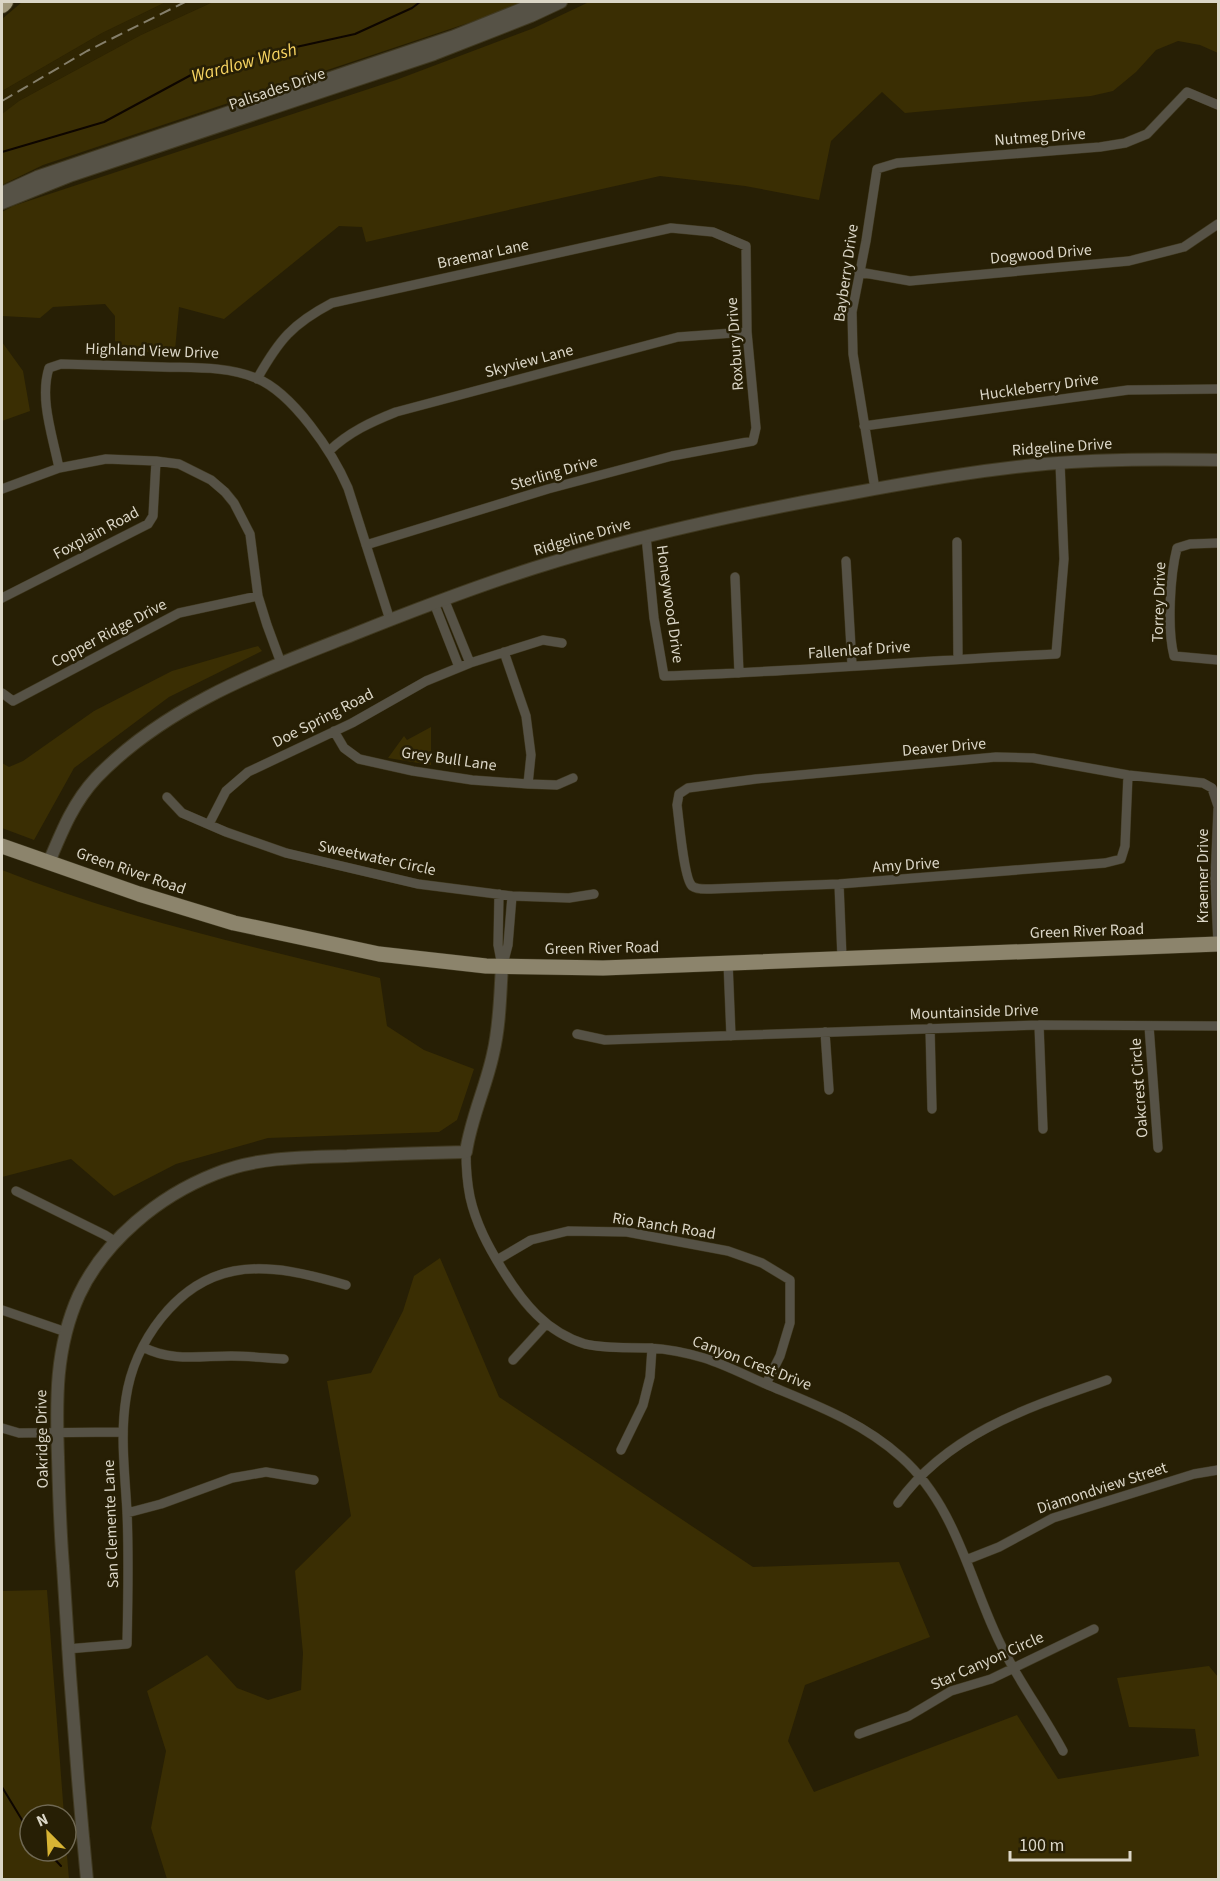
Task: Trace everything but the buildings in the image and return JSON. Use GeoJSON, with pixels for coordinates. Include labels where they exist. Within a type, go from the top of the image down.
{"type":"FeatureCollection","features":[{"type":"Feature","properties":{"kind":"highway"},"geometry":{"type":"LineString","coordinates":[[2,5],[5,2]]}},
{"type":"Feature","properties":{"kind":"main road","name":"Green River Road"},"geometry":{"type":"LineString","coordinates":[[2,846],[186,909],[264,930],[380,954],[502,966],[603,968],[1218,944]]}},
{"type":"Feature","properties":{"kind":"street","name":"Palisades Drive"},"geometry":{"type":"LineString","coordinates":[[2,193],[37,177],[452,37],[539,2]]}},
{"type":"Feature","properties":{"kind":"street","name":"Palisades Drive"},"geometry":{"type":"LineString","coordinates":[[2,203],[72,175],[434,54],[561,2]]}},
{"type":"Feature","properties":{"kind":"street","name":"Nutmeg Drive"},"geometry":{"type":"LineString","coordinates":[[877,169],[897,163],[1125,143],[1147,134],[1187,92],[1218,105]]}},
{"type":"Feature","properties":{"kind":"street","name":"Bayberry Drive"},"geometry":{"type":"LineString","coordinates":[[875,489],[853,354],[852,312],[877,169]]}},
{"type":"Feature","properties":{"kind":"street","name":"Dogwood Drive"},"geometry":{"type":"LineString","coordinates":[[859,272],[910,281],[1129,261],[1184,247],[1218,224]]}},
{"type":"Feature","properties":{"kind":"street","name":"Braemar Lane"},"geometry":{"type":"LineString","coordinates":[[257,379],[275,347],[287,333],[310,315],[332,303],[671,228],[713,231],[746,246]]}},
{"type":"Feature","properties":{"kind":"street","name":"Roxbury Drive"},"geometry":{"type":"LineString","coordinates":[[746,246],[747,332],[756,428],[753,441]]}},
{"type":"Feature","properties":{"kind":"street","name":"Skyview Lane"},"geometry":{"type":"LineString","coordinates":[[329,451],[343,438],[365,424],[396,412],[678,337],[747,332]]}},
{"type":"Feature","properties":{"kind":"street","name":"Highland View Drive"},"geometry":{"type":"LineString","coordinates":[[59,468],[48,419],[46,378],[49,368],[61,364],[227,369],[257,379],[275,389],[298,412],[329,451],[348,488],[390,620]]}},
{"type":"Feature","properties":{"kind":"street","name":"Huckleberry Drive"},"geometry":{"type":"LineString","coordinates":[[864,426],[1128,390],[1218,389]]}},
{"type":"Feature","properties":{"kind":"street","name":"Sterling Drive"},"geometry":{"type":"LineString","coordinates":[[366,545],[548,489],[672,456],[753,441]]}},
{"type":"Feature","properties":{"kind":"street"},"geometry":{"type":"LineString","coordinates":[[2,489],[59,468],[106,459],[179,464],[211,480],[234,503],[250,534],[258,596],[281,663]]}},
{"type":"Feature","properties":{"kind":"street","name":"Ridgeline Drive"},"geometry":{"type":"LineString","coordinates":[[49,862],[72,809],[97,778],[154,728],[183,710],[221,689],[281,663],[439,601],[534,568],[646,536],[740,515],[977,472],[1060,463],[1151,459],[1218,460]]}},
{"type":"Feature","properties":{"kind":"street","name":"Foxplain Road"},"geometry":{"type":"LineString","coordinates":[[2,598],[148,524],[153,516],[156,461]]}},
{"type":"Feature","properties":{"kind":"street","name":"Fallenleaf Drive"},"geometry":{"type":"LineString","coordinates":[[664,676],[1056,654],[1064,559],[1060,463]]}},
{"type":"Feature","properties":{"kind":"street","name":"Honeywood Drive"},"geometry":{"type":"LineString","coordinates":[[646,536],[654,618],[664,676]]}},
{"type":"Feature","properties":{"kind":"street"},"geometry":{"type":"LineString","coordinates":[[957,542],[958,658]]}},
{"type":"Feature","properties":{"kind":"street","name":"Torrey Drive"},"geometry":{"type":"LineString","coordinates":[[1218,543],[1190,544],[1177,548],[1173,562],[1170,641],[1174,656],[1218,660]]}},
{"type":"Feature","properties":{"kind":"street"},"geometry":{"type":"LineString","coordinates":[[846,561],[852,665]]}},
{"type":"Feature","properties":{"kind":"street"},"geometry":{"type":"LineString","coordinates":[[735,577],[740,673]]}},
{"type":"Feature","properties":{"kind":"street","name":"Copper Ridge Drive"},"geometry":{"type":"LineString","coordinates":[[2,693],[13,701],[179,613],[258,596]]}},
{"type":"Feature","properties":{"kind":"street"},"geometry":{"type":"LineString","coordinates":[[439,601],[470,663]]}},
{"type":"Feature","properties":{"kind":"street"},"geometry":{"type":"LineString","coordinates":[[439,601],[459,667]]}},
{"type":"Feature","properties":{"kind":"street","name":"Doe Spring Road"},"geometry":{"type":"LineString","coordinates":[[209,824],[226,791],[248,772],[352,723],[426,681],[459,667],[543,640],[562,643]]}},
{"type":"Feature","properties":{"kind":"street"},"geometry":{"type":"LineString","coordinates":[[504,652],[526,716],[531,755],[528,784]]}},
{"type":"Feature","properties":{"kind":"street","name":"Grey Bull Lane"},"geometry":{"type":"LineString","coordinates":[[334,731],[344,748],[359,759],[472,780],[558,785],[573,778]]}},
{"type":"Feature","properties":{"kind":"street","name":"Deaver Drive"},"geometry":{"type":"LineString","coordinates":[[692,886],[686,875],[677,805],[678,794],[688,788],[756,779],[996,757],[1033,758],[1128,775],[1203,783],[1212,788]]}},
{"type":"Feature","properties":{"kind":"street","name":"Amy Drive"},"geometry":{"type":"LineString","coordinates":[[692,886],[699,889],[711,889],[839,884],[1105,863],[1121,859],[1125,846],[1128,775]]}},
{"type":"Feature","properties":{"kind":"street","name":"Kraemer Drive"},"geometry":{"type":"LineString","coordinates":[[1212,788],[1218,808],[1215,879],[1218,944]]}},
{"type":"Feature","properties":{"kind":"street","name":"Sweetwater Circle"},"geometry":{"type":"LineString","coordinates":[[167,797],[182,813],[226,832],[286,853],[418,884],[512,896],[569,898],[594,894]]}},
{"type":"Feature","properties":{"kind":"street"},"geometry":{"type":"LineString","coordinates":[[839,884],[842,958]]}},
{"type":"Feature","properties":{"kind":"street","name":"Canyon Crest Drive"},"geometry":{"type":"LineString","coordinates":[[499,894],[498,945],[502,966]]}},
{"type":"Feature","properties":{"kind":"street","name":"Canyon Crest Drive"},"geometry":{"type":"LineString","coordinates":[[512,896],[508,945],[502,966],[499,1020],[493,1055],[478,1102],[466,1152],[466,1175],[473,1208],[484,1237],[518,1295],[546,1324],[567,1337],[588,1344],[652,1348],[705,1358],[864,1428],[903,1459],[921,1477],[943,1507],[994,1630],[1063,1751]]}},
{"type":"Feature","properties":{"kind":"street"},"geometry":{"type":"LineString","coordinates":[[728,963],[731,1036]]}},
{"type":"Feature","properties":{"kind":"street"},"geometry":{"type":"LineString","coordinates":[[1039,1025],[1042,1129]]}},
{"type":"Feature","properties":{"kind":"street","name":"Mountainside Drive"},"geometry":{"type":"LineString","coordinates":[[577,1034],[605,1040],[1039,1025],[1218,1026]]}},
{"type":"Feature","properties":{"kind":"street","name":"Oakcrest Circle"},"geometry":{"type":"LineString","coordinates":[[1149,1026],[1158,1148]]}},
{"type":"Feature","properties":{"kind":"street"},"geometry":{"type":"LineString","coordinates":[[930,1028],[932,1110]]}},
{"type":"Feature","properties":{"kind":"street"},"geometry":{"type":"LineString","coordinates":[[825,1032],[829,1090]]}},
{"type":"Feature","properties":{"kind":"street","name":"Oakridge Drive"},"geometry":{"type":"LineString","coordinates":[[87,1880],[67,1649],[57,1433],[57,1386],[66,1332],[80,1294],[116,1242],[155,1206],[216,1173],[250,1163],[306,1157],[466,1152]]}},
{"type":"Feature","properties":{"kind":"street"},"geometry":{"type":"LineString","coordinates":[[16,1191],[116,1242]]}},
{"type":"Feature","properties":{"kind":"street","name":"Rio Ranch Road"},"geometry":{"type":"LineString","coordinates":[[496,1260],[531,1240],[568,1231],[627,1233],[728,1251],[762,1263],[790,1280],[790,1323],[780,1356],[766,1384]]}},
{"type":"Feature","properties":{"kind":"street","name":"San Clemente Lane"},"geometry":{"type":"LineString","coordinates":[[67,1649],[127,1644],[129,1582],[122,1432],[132,1370],[157,1323],[179,1299],[203,1282],[234,1271],[265,1269],[307,1274],[346,1285]]}},
{"type":"Feature","properties":{"kind":"street"},"geometry":{"type":"LineString","coordinates":[[2,1310],[66,1332]]}},
{"type":"Feature","properties":{"kind":"street"},"geometry":{"type":"LineString","coordinates":[[513,1360],[546,1324]]}},
{"type":"Feature","properties":{"kind":"street"},"geometry":{"type":"LineString","coordinates":[[143,1347],[156,1354],[180,1358],[233,1356],[284,1359]]}},
{"type":"Feature","properties":{"kind":"street"},"geometry":{"type":"LineString","coordinates":[[621,1450],[643,1405],[650,1377],[652,1348]]}},
{"type":"Feature","properties":{"kind":"street"},"geometry":{"type":"LineString","coordinates":[[898,1503],[908,1489],[935,1462],[971,1436],[1014,1413],[1107,1380]]}},
{"type":"Feature","properties":{"kind":"street"},"geometry":{"type":"LineString","coordinates":[[2,1428],[19,1432],[122,1432]]}},
{"type":"Feature","properties":{"kind":"street","name":"Diamondview Street"},"geometry":{"type":"LineString","coordinates":[[966,1560],[999,1547],[1053,1518],[1194,1474],[1218,1470]]}},
{"type":"Feature","properties":{"kind":"street"},"geometry":{"type":"LineString","coordinates":[[127,1513],[161,1504],[232,1478],[266,1472],[314,1480]]}},
{"type":"Feature","properties":{"kind":"street","name":"Star Canyon Circle"},"geometry":{"type":"LineString","coordinates":[[859,1734],[909,1716],[951,1691],[991,1679],[1094,1629]]}},
{"type":"Feature","properties":{"kind":"shaded area"},"geometry":{"type":"Polygon","coordinates":[[[22,2],[166,2],[102,33],[2,91],[2,19],[22,2]]]}},
{"type":"Feature","properties":{"kind":"shaded area"},"geometry":{"type":"Polygon","coordinates":[[[166,2],[213,2],[141,35],[19,101],[2,114],[2,91],[102,33],[166,2]]]}},
{"type":"Feature","properties":{"kind":"shaded area"},"geometry":{"type":"Polygon","coordinates":[[[213,2],[525,2],[510,9],[43,165],[2,185],[2,114],[19,101],[141,35],[213,2]]]}},
{"type":"Feature","properties":{"kind":"shaded area"},"geometry":{"type":"Polygon","coordinates":[[[589,2],[1218,2],[1218,53],[1200,45],[1178,41],[1156,50],[1136,72],[1113,91],[1091,96],[905,113],[882,92],[831,141],[819,200],[745,186],[660,176],[366,242],[362,227],[339,226],[224,319],[179,307],[175,350],[131,353],[115,341],[115,316],[105,304],[53,307],[40,318],[2,316],[2,212],[13,206],[396,80],[534,28],[589,2]]]}},
{"type":"Feature","properties":{"kind":"shaded area"},"geometry":{"type":"Polygon","coordinates":[[[2,342],[23,371],[30,411],[2,421],[2,342]]]}},
{"type":"Feature","properties":{"kind":"shaded area"},"geometry":{"type":"Polygon","coordinates":[[[258,646],[262,651],[169,697],[74,768],[34,840],[2,828],[2,763],[9,767],[23,761],[94,711],[172,671],[258,646]]]}},
{"type":"Feature","properties":{"kind":"shaded area"},"geometry":{"type":"Polygon","coordinates":[[[431,727],[431,765],[388,758],[404,736],[407,740],[431,727]]]}},
{"type":"Feature","properties":{"kind":"shaded area"},"geometry":{"type":"Polygon","coordinates":[[[2,870],[141,917],[380,978],[387,1026],[424,1050],[474,1069],[457,1120],[439,1132],[268,1138],[176,1164],[114,1196],[71,1159],[2,1177],[2,870]]]}},
{"type":"Feature","properties":{"kind":"shaded area"},"geometry":{"type":"Polygon","coordinates":[[[440,1258],[499,1397],[753,1567],[899,1562],[930,1637],[805,1685],[788,1741],[814,1792],[1017,1715],[1058,1779],[1199,1756],[1195,1729],[1129,1727],[1117,1678],[1209,1666],[1218,1677],[1218,1879],[167,1879],[151,1828],[166,1751],[147,1691],[207,1655],[237,1688],[268,1700],[301,1690],[303,1653],[295,1571],[351,1516],[327,1381],[371,1373],[403,1311],[414,1276],[440,1258]]]}},
{"type":"Feature","properties":{"kind":"shaded area"},"geometry":{"type":"Polygon","coordinates":[[[47,1590],[63,1803],[18,1803],[18,1863],[68,1863],[69,1879],[2,1879],[2,1591],[47,1590]]]}},
{"type":"Feature","properties":{"kind":"waterway","name":"Wardlow Wash"},"geometry":{"type":"LineString","coordinates":[[2,152],[104,122],[191,75],[269,53],[355,34],[412,8],[420,2]]}},
{"type":"Feature","properties":{"kind":"waterway"},"geometry":{"type":"LineString","coordinates":[[2,1787],[18,1813]]}},
{"type":"Feature","properties":{"kind":"waterway"},"geometry":{"type":"LineString","coordinates":[[58,1863],[61,1866]]}},
{"type":"Feature","properties":{"kind":"railway"},"geometry":{"type":"LineString","coordinates":[[2,101],[87,51],[185,2]]}}]}
